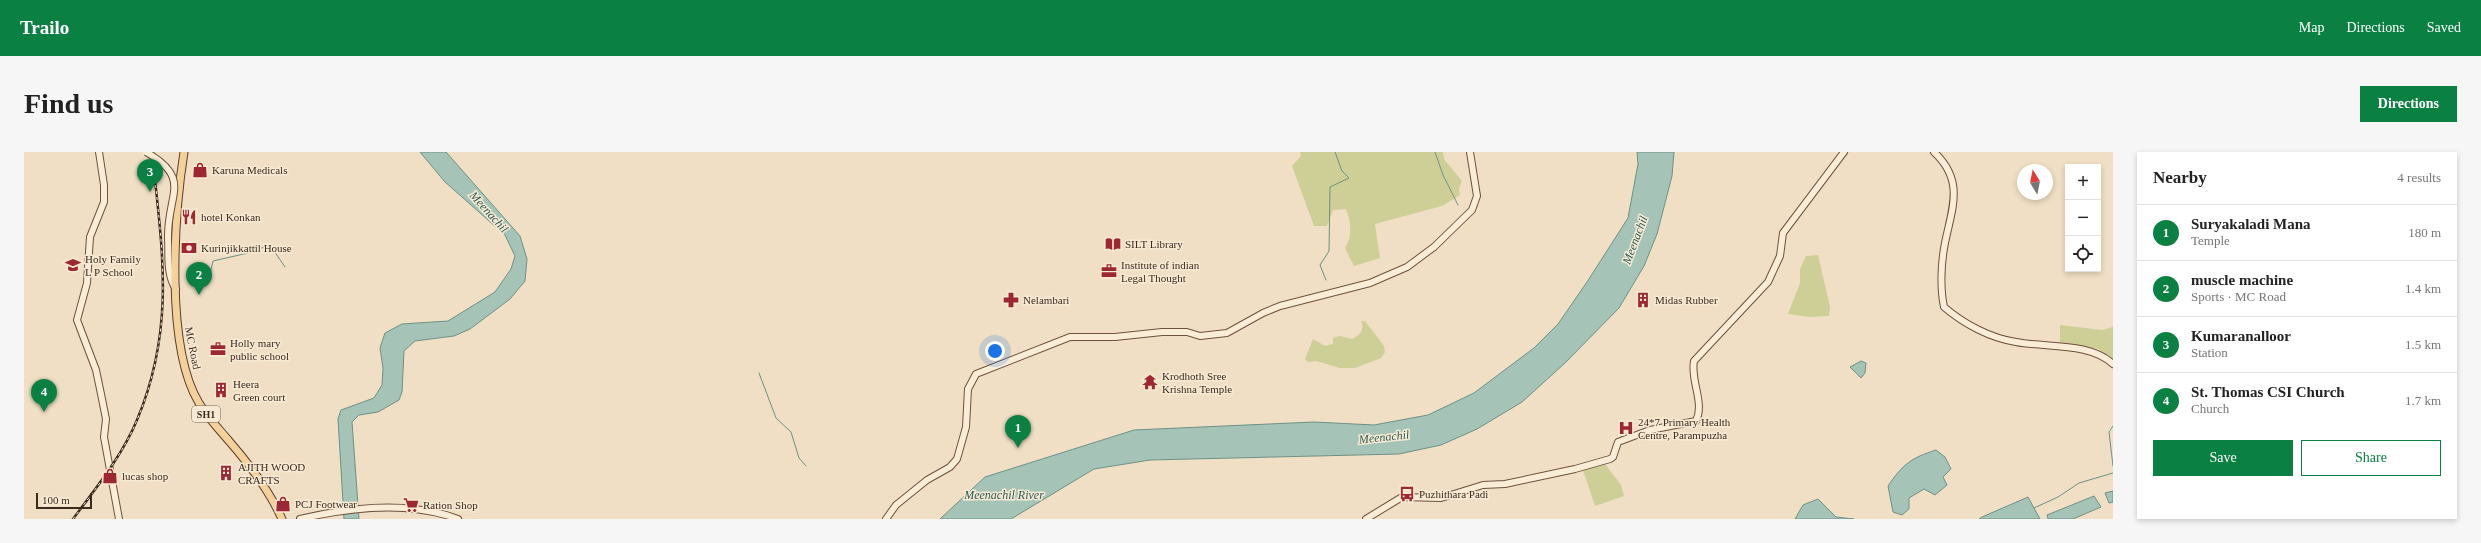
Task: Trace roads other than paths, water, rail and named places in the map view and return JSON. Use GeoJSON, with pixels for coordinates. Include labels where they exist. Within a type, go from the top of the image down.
{"type":"FeatureCollection","features":[{"type":"Feature","properties":{"kind":"main road"},"geometry":{"type":"LineString","coordinates":[[99,152],[104,185],[104,202],[90,237],[87,283],[77,320],[96,370],[106,420],[104,437],[119,519]]}},
{"type":"Feature","properties":{"kind":"main road"},"geometry":{"type":"LineString","coordinates":[[146,152],[167,165],[174,180],[168,222],[169,255],[173,265]]}},
{"type":"Feature","properties":{"kind":"main road","name":"MC Road"},"geometry":{"type":"LineString","coordinates":[[184,152],[178,207],[177,255],[173,265],[178,331],[191,388],[204,411],[258,475],[282,519]]}},
{"type":"Feature","properties":{"kind":"main road"},"geometry":{"type":"LineString","coordinates":[[886,519],[896,505],[926,480],[950,467],[957,459],[966,427],[968,389],[976,374],[1070,337],[1115,337],[1162,332],[1187,332],[1200,336],[1227,333],[1263,313],[1280,306],[1370,283],[1407,267],[1434,247],[1472,210],[1477,196],[1470,152]]}},
{"type":"Feature","properties":{"kind":"main road"},"geometry":{"type":"LineString","coordinates":[[1366,519],[1402,497],[1442,498],[1483,486],[1505,484],[1589,465],[1613,456],[1617,442],[1650,430],[1696,421],[1699,408],[1692,370],[1694,361],[1738,317],[1768,282],[1780,256],[1783,233],[1844,152]]}},
{"type":"Feature","properties":{"kind":"main road"},"geometry":{"type":"LineString","coordinates":[[1934,152],[1944,164],[1955,187],[1955,204],[1944,253],[1942,291],[1944,307],[1955,317],[1994,336],[2016,343],[2094,352],[2113,364]]}},
{"type":"Feature","properties":{"kind":"main road"},"geometry":{"type":"LineString","coordinates":[[169,255],[177,255]]}},
{"type":"Feature","properties":{"kind":"main road"},"geometry":{"type":"LineString","coordinates":[[300,519],[367,508],[434,510],[458,519]]}},
{"type":"Feature","properties":{"kind":"water","name":"Meenachil"},"geometry":{"type":"Polygon","coordinates":[[[420,152],[446,152],[520,236],[527,259],[525,281],[510,299],[470,329],[454,336],[415,341],[404,351],[402,392],[399,400],[378,412],[359,415],[352,422],[359,519],[344,519],[338,419],[341,410],[374,398],[382,385],[383,368],[380,348],[385,333],[402,324],[448,321],[495,292],[511,269],[515,256],[505,235],[445,182],[420,152]]]}},
{"type":"Feature","properties":{"kind":"water","name":"Meenachil River"},"geometry":{"type":"Polygon","coordinates":[[[1637,152],[1674,152],[1672,176],[1657,234],[1644,266],[1619,308],[1565,363],[1522,402],[1477,429],[1441,445],[1399,454],[1150,460],[1094,469],[1011,519],[940,519],[985,477],[1134,430],[1314,422],[1374,425],[1428,415],[1474,393],[1534,348],[1558,324],[1587,282],[1628,218],[1638,164],[1637,152]]]}},
{"type":"Feature","properties":{"kind":"water"},"geometry":{"type":"Polygon","coordinates":[[[1861,361],[1866,363],[1865,373],[1861,378],[1850,367],[1861,361]]]}},
{"type":"Feature","properties":{"kind":"water"},"geometry":{"type":"Polygon","coordinates":[[[1936,450],[1945,457],[1951,469],[1943,477],[1947,485],[1935,495],[1924,489],[1909,498],[1909,509],[1902,515],[1893,512],[1888,486],[1898,472],[1908,463],[1920,456],[1936,450]]]}},
{"type":"Feature","properties":{"kind":"water"},"geometry":{"type":"Polygon","coordinates":[[[2113,491],[2113,502],[2109,503],[2105,493],[2113,491]]]}},
{"type":"Feature","properties":{"kind":"water"},"geometry":{"type":"Polygon","coordinates":[[[2094,496],[2101,507],[2073,519],[2048,519],[2047,515],[2094,496]]]}},
{"type":"Feature","properties":{"kind":"water"},"geometry":{"type":"Polygon","coordinates":[[[2028,497],[2040,519],[1979,519],[1982,517],[2028,497]]]}},
{"type":"Feature","properties":{"kind":"water"},"geometry":{"type":"Polygon","coordinates":[[[1818,499],[1836,517],[1854,519],[1795,519],[1803,505],[1818,499]]]}},
{"type":"Feature","properties":{"kind":"waterway"},"geometry":{"type":"LineString","coordinates":[[1326,280],[1320,265],[1329,251],[1330,187],[1349,178],[1342,171],[1335,152]]}},
{"type":"Feature","properties":{"kind":"waterway"},"geometry":{"type":"LineString","coordinates":[[1435,152],[1443,175],[1458,205]]}},
{"type":"Feature","properties":{"kind":"waterway"},"geometry":{"type":"LineString","coordinates":[[206,282],[209,279],[213,261],[248,253],[270,245],[285,267]]}},
{"type":"Feature","properties":{"kind":"waterway"},"geometry":{"type":"LineString","coordinates":[[759,373],[776,418],[791,432],[799,458],[806,466]]}},
{"type":"Feature","properties":{"kind":"waterway"},"geometry":{"type":"LineString","coordinates":[[2113,426],[2109,432],[2113,466]]}},
{"type":"Feature","properties":{"kind":"waterway"},"geometry":{"type":"LineString","coordinates":[[2034,508],[2058,497],[2079,483],[2113,473]]}},
{"type":"Feature","properties":{"kind":"railway"},"geometry":{"type":"LineString","coordinates":[[73,519],[108,471],[131,433],[149,386],[157,353],[162,320],[163,288],[162,255],[152,152]]}},
{"type":"Feature","properties":{"kind":"place","name":"Karuna Medicals"},"geometry":{"type":"Point","coordinates":[200,170]}},
{"type":"Feature","properties":{"kind":"place","name":"Kumaranalloor"},"geometry":{"type":"Point","coordinates":[150,192]}},
{"type":"Feature","properties":{"kind":"place","name":"hotel Konkan"},"geometry":{"type":"Point","coordinates":[189,217]}},
{"type":"Feature","properties":{"kind":"place","name":"SILT Library"},"geometry":{"type":"Point","coordinates":[1113,244]}},
{"type":"Feature","properties":{"kind":"place","name":"Kurinjikkattil House"},"geometry":{"type":"Point","coordinates":[189,248]}},
{"type":"Feature","properties":{"kind":"place","name":"Holy Family L P School"},"geometry":{"type":"Point","coordinates":[73,265]}},
{"type":"Feature","properties":{"kind":"place","name":"Institute of indian Legal Thought"},"geometry":{"type":"Point","coordinates":[1109,271]}},
{"type":"Feature","properties":{"kind":"place","name":"muscle machine"},"geometry":{"type":"Point","coordinates":[199,295]}},
{"type":"Feature","properties":{"kind":"place","name":"Nelambari"},"geometry":{"type":"Point","coordinates":[1011,300]}},
{"type":"Feature","properties":{"kind":"place","name":"Midas Rubber"},"geometry":{"type":"Point","coordinates":[1643,300]}},
{"type":"Feature","properties":{"kind":"place","name":"Holly mary public school"},"geometry":{"type":"Point","coordinates":[218,349]}},
{"type":"Feature","properties":{"kind":"place","name":"Krodhoth Sree Krishna Temple"},"geometry":{"type":"Point","coordinates":[1150,382]}},
{"type":"Feature","properties":{"kind":"place","name":"Heera Green court"},"geometry":{"type":"Point","coordinates":[221,390]}},
{"type":"Feature","properties":{"kind":"place","name":"St. Thomas CSI Church"},"geometry":{"type":"Point","coordinates":[44,412]}},
{"type":"Feature","properties":{"kind":"place","name":"24*7 Primary Health Centre, Parampuzha"},"geometry":{"type":"Point","coordinates":[1626,428]}},
{"type":"Feature","properties":{"kind":"place","name":"Suryakaladi Mana"},"geometry":{"type":"Point","coordinates":[1018,448]}},
{"type":"Feature","properties":{"kind":"place","name":"AJITH WOOD CRAFTS"},"geometry":{"type":"Point","coordinates":[226,473]}},
{"type":"Feature","properties":{"kind":"place","name":"lucas shop"},"geometry":{"type":"Point","coordinates":[110,476]}},
{"type":"Feature","properties":{"kind":"place","name":"Puzhithara Padi"},"geometry":{"type":"Point","coordinates":[1407,494]}},
{"type":"Feature","properties":{"kind":"place","name":"PCJ Footwear"},"geometry":{"type":"Point","coordinates":[283,504]}},
{"type":"Feature","properties":{"kind":"place","name":"Ration Shop"},"geometry":{"type":"Point","coordinates":[411,505]}}]}
